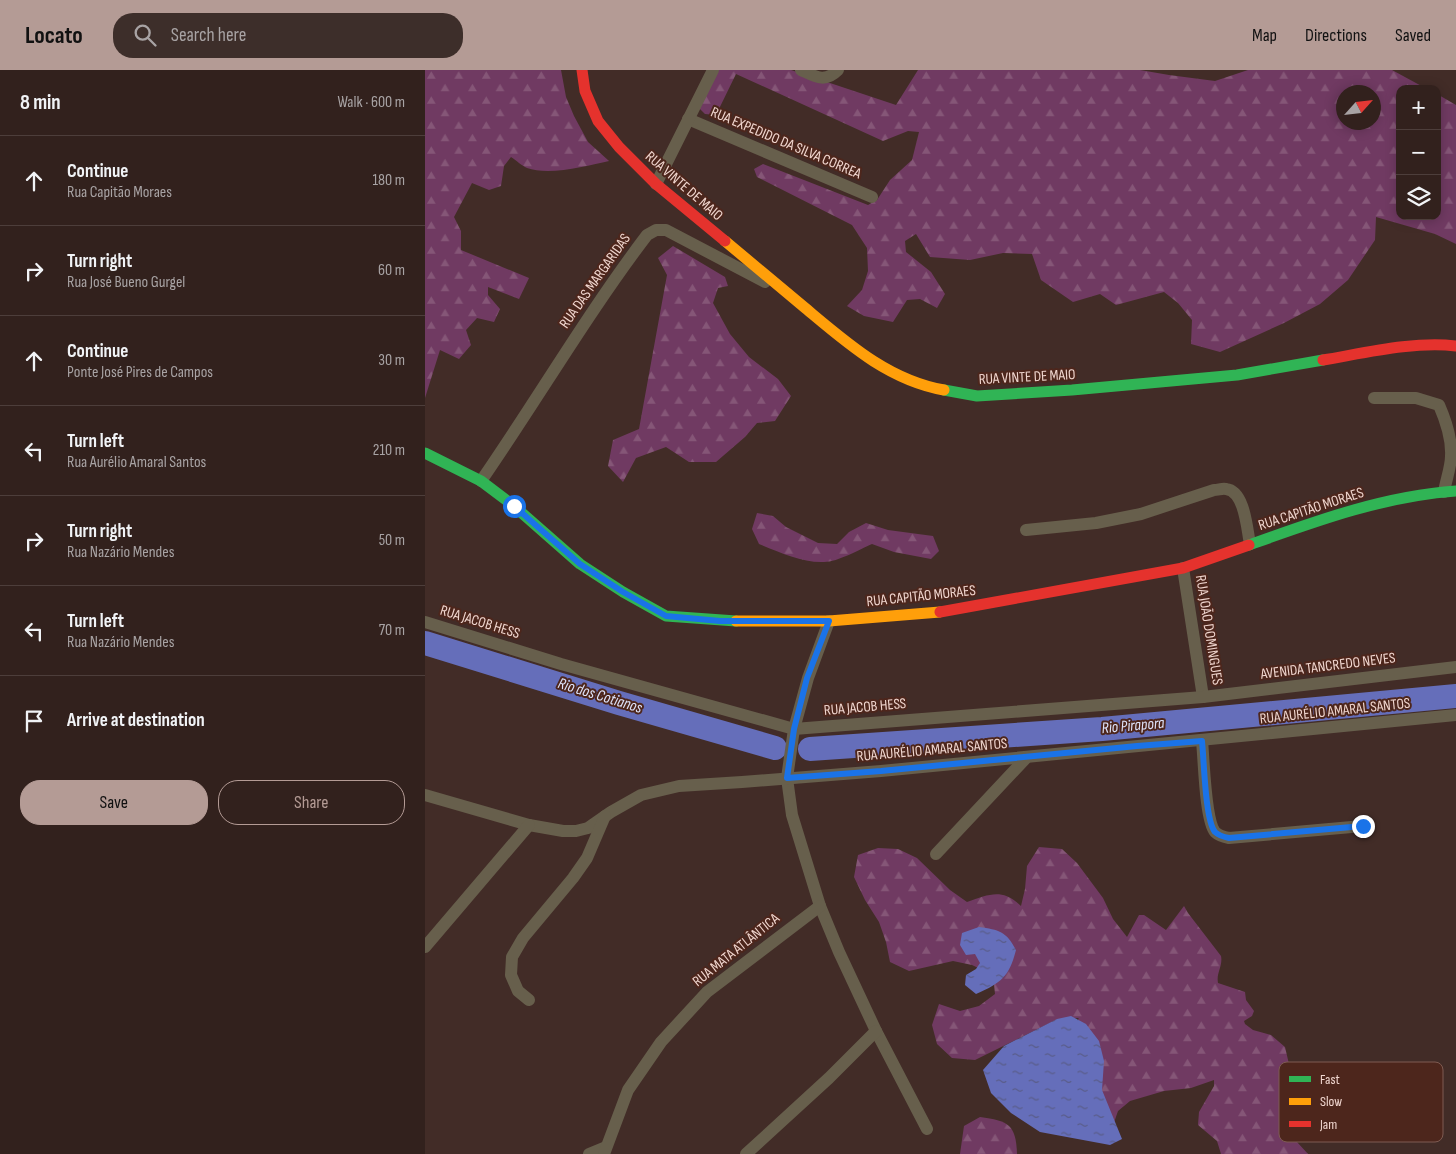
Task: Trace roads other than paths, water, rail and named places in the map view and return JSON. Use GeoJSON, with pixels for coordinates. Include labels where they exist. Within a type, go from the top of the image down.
{"type":"FeatureCollection","features":[{"type":"Feature","properties":{"kind":"street","name":"RUA VINTE DE MAIO"},"geometry":{"type":"LineString","coordinates":[[582,70],[585,91],[598,121],[619,148],[656,184],[853,348],[888,370],[923,386],[977,396],[1072,390],[1237,375],[1381,350],[1440,344],[1456,346]]}},
{"type":"Feature","properties":{"kind":"street"},"geometry":{"type":"LineString","coordinates":[[656,184],[713,70]]}},
{"type":"Feature","properties":{"kind":"street"},"geometry":{"type":"LineString","coordinates":[[801,70],[819,78],[835,73]]}},
{"type":"Feature","properties":{"kind":"street","name":"RUA EXPEDIDO DA SILVA CORREA"},"geometry":{"type":"LineString","coordinates":[[688,119],[872,197]]}},
{"type":"Feature","properties":{"kind":"street","name":"RUA DAS MARGARIDAS"},"geometry":{"type":"LineString","coordinates":[[481,481],[529,410],[562,355],[647,235],[656,230],[666,230],[791,297]]}},
{"type":"Feature","properties":{"kind":"street"},"geometry":{"type":"LineString","coordinates":[[1374,398],[1417,398],[1439,405],[1451,442],[1450,491]]}},
{"type":"Feature","properties":{"kind":"street","name":"RUA CAPITÃO MORAES"},"geometry":{"type":"LineString","coordinates":[[425,453],[481,481],[514,506],[580,564],[623,592],[666,616],[720,621],[829,621],[942,612],[1183,568],[1307,524],[1375,504],[1427,492],[1450,491]]}},
{"type":"Feature","properties":{"kind":"street"},"geometry":{"type":"LineString","coordinates":[[1026,530],[1095,523],[1141,514],[1214,490],[1227,489],[1235,493],[1241,502],[1250,544]]}},
{"type":"Feature","properties":{"kind":"street","name":"RUA JOÃO DOMINGUES"},"geometry":{"type":"LineString","coordinates":[[1183,568],[1203,697]]}},
{"type":"Feature","properties":{"kind":"street"},"geometry":{"type":"LineString","coordinates":[[829,621],[807,678],[794,729],[787,778],[792,815],[820,906],[876,1032],[927,1129]]}},
{"type":"Feature","properties":{"kind":"street","name":"RUA JACOB HESS"},"geometry":{"type":"LineString","coordinates":[[425,622],[561,664],[794,729],[1203,697]]}},
{"type":"Feature","properties":{"kind":"street","name":"AVENIDA TANCREDO NEVES"},"geometry":{"type":"LineString","coordinates":[[1203,697],[1456,667]]}},
{"type":"Feature","properties":{"kind":"street","name":"RUA AURÉLIO AMARAL SANTOS"},"geometry":{"type":"LineString","coordinates":[[425,795],[529,825],[563,832],[576,831],[588,828],[641,795],[679,786],[1027,757],[1456,715]]}},
{"type":"Feature","properties":{"kind":"street"},"geometry":{"type":"LineString","coordinates":[[1202,741],[1209,817],[1214,831],[1221,836],[1229,838],[1363,826]]}},
{"type":"Feature","properties":{"kind":"street"},"geometry":{"type":"LineString","coordinates":[[936,854],[1027,757]]}},
{"type":"Feature","properties":{"kind":"street"},"geometry":{"type":"LineString","coordinates":[[529,1000],[518,991],[511,975],[512,957],[523,938],[573,878],[587,858],[605,816]]}},
{"type":"Feature","properties":{"kind":"street"},"geometry":{"type":"LineString","coordinates":[[425,947],[529,825]]}},
{"type":"Feature","properties":{"kind":"street","name":"RUA MATA ATLÂNTICA"},"geometry":{"type":"LineString","coordinates":[[605,1150],[628,1090],[661,1042],[707,992],[820,906]]}},
{"type":"Feature","properties":{"kind":"street"},"geometry":{"type":"LineString","coordinates":[[746,1154],[876,1032]]}},
{"type":"Feature","properties":{"kind":"street"},"geometry":{"type":"LineString","coordinates":[[589,1154],[605,1150]]}},
{"type":"Feature","properties":{"kind":"water"},"geometry":{"type":"Polygon","coordinates":[[[979,927],[1001,932],[1009,939],[1016,950],[1010,967],[1003,978],[976,994],[965,985],[966,975],[976,969],[980,963],[975,954],[966,955],[960,945],[962,933],[979,927]]]}},
{"type":"Feature","properties":{"kind":"water"},"geometry":{"type":"Polygon","coordinates":[[[1071,1016],[1086,1024],[1099,1041],[1104,1061],[1102,1090],[1122,1139],[1110,1145],[1040,1132],[1011,1113],[991,1093],[983,1070],[1004,1046],[1057,1019],[1071,1016]]]}},
{"type":"Feature","properties":{"kind":"waterway","name":"Rio dos Cotianos"},"geometry":{"type":"LineString","coordinates":[[425,643],[619,703],[775,748]]}},
{"type":"Feature","properties":{"kind":"waterway","name":"Rio Pirapora"},"geometry":{"type":"LineString","coordinates":[[810,749],[1102,729],[1456,696]]}}]}
